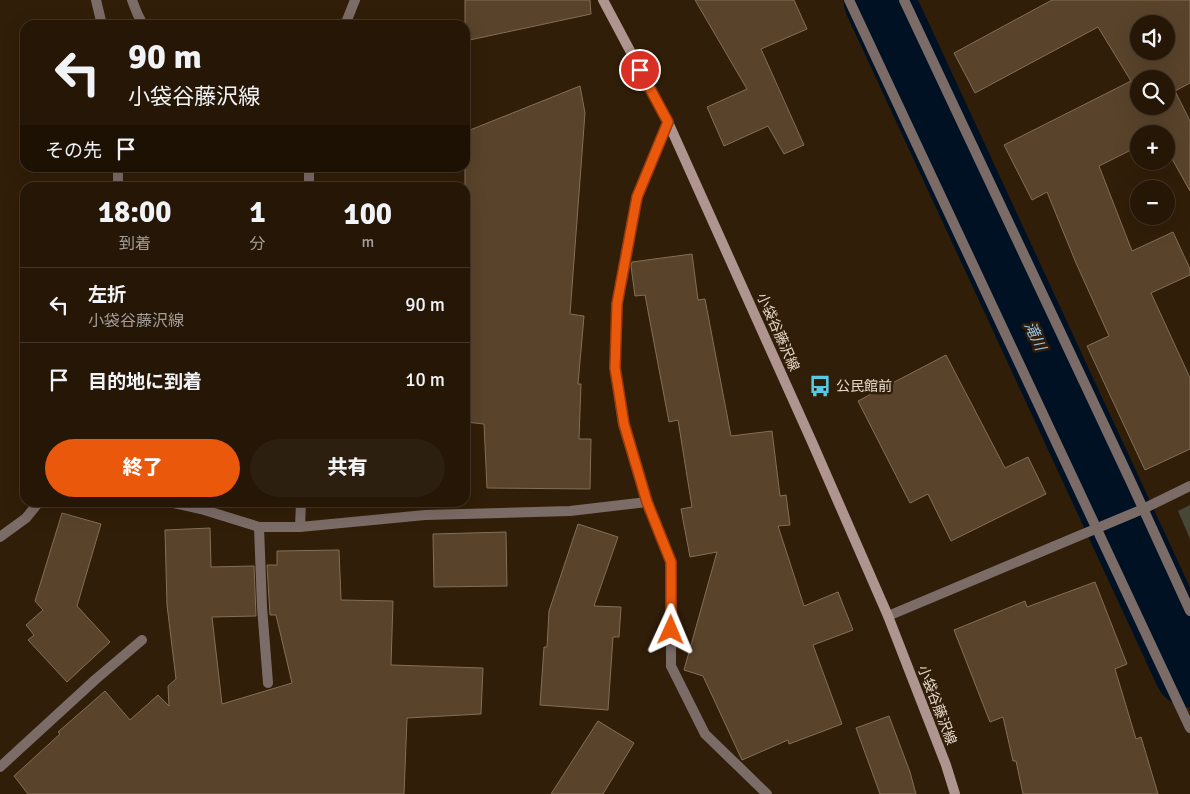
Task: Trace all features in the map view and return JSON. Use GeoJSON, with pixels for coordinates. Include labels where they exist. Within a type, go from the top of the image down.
{"type":"FeatureCollection","features":[{"type":"Feature","properties":{"kind":"main road","name":"小袋谷藤沢線"},"geometry":{"type":"LineString","coordinates":[[603,0],[668,122],[812,442],[888,616],[946,765],[955,794]]}},
{"type":"Feature","properties":{"kind":"street"},"geometry":{"type":"LineString","coordinates":[[96,0],[101,20]]}},
{"type":"Feature","properties":{"kind":"street"},"geometry":{"type":"LineString","coordinates":[[132,0],[140,20]]}},
{"type":"Feature","properties":{"kind":"street"},"geometry":{"type":"LineString","coordinates":[[347,20],[354,0]]}},
{"type":"Feature","properties":{"kind":"street"},"geometry":{"type":"LineString","coordinates":[[849,0],[1101,527],[1190,728]]}},
{"type":"Feature","properties":{"kind":"street"},"geometry":{"type":"LineString","coordinates":[[904,0],[1190,611]]}},
{"type":"Feature","properties":{"kind":"street"},"geometry":{"type":"LineString","coordinates":[[668,122],[637,197],[617,304],[616,377],[624,424],[647,502],[671,562],[671,666],[705,734],[767,794]]}},
{"type":"Feature","properties":{"kind":"street"},"geometry":{"type":"LineString","coordinates":[[888,616],[1143,509],[1190,486]]}},
{"type":"Feature","properties":{"kind":"street"},"geometry":{"type":"LineString","coordinates":[[192,507],[259,527],[300,527],[425,515],[570,511],[647,502]]}},
{"type":"Feature","properties":{"kind":"street"},"geometry":{"type":"LineString","coordinates":[[0,537],[26,518],[35,507]]}},
{"type":"Feature","properties":{"kind":"street"},"geometry":{"type":"LineString","coordinates":[[300,507],[300,527]]}},
{"type":"Feature","properties":{"kind":"street"},"geometry":{"type":"LineString","coordinates":[[259,527],[262,607],[268,684]]}},
{"type":"Feature","properties":{"kind":"street"},"geometry":{"type":"LineString","coordinates":[[0,767],[96,679],[142,640]]}},
{"type":"Feature","properties":{"kind":"green space"},"geometry":{"type":"Polygon","coordinates":[[[1190,505],[1190,539],[1178,511],[1190,505]]]}},
{"type":"Feature","properties":{"kind":"building"},"geometry":{"type":"Polygon","coordinates":[[[465,0],[590,0],[591,14],[470,40],[470,20],[465,20],[465,0]]]}},
{"type":"Feature","properties":{"kind":"building"},"geometry":{"type":"Polygon","coordinates":[[[695,0],[794,0],[807,29],[761,49],[804,145],[784,154],[768,126],[724,146],[707,107],[747,89],[695,0]]]}},
{"type":"Feature","properties":{"kind":"building"},"geometry":{"type":"Polygon","coordinates":[[[1052,0],[1190,0],[1190,83],[1175,91],[1175,70],[1130,70],[1130,79],[1098,27],[975,93],[954,53],[1052,0]]]}},
{"type":"Feature","properties":{"kind":"building"},"geometry":{"type":"Polygon","coordinates":[[[1130,82],[1130,115],[1175,115],[1175,91],[1190,121],[1190,191],[1175,164],[1175,125],[1130,125],[1130,150],[1099,166],[1132,251],[1173,232],[1190,269],[1190,275],[1151,293],[1190,378],[1190,449],[1145,470],[1087,346],[1109,336],[1047,192],[1032,200],[1004,145],[1130,82]]]}},
{"type":"Feature","properties":{"kind":"building"},"geometry":{"type":"Polygon","coordinates":[[[580,86],[585,113],[570,314],[584,316],[578,384],[581,384],[579,439],[591,439],[590,489],[487,488],[484,424],[470,423],[470,182],[465,182],[465,172],[470,172],[470,130],[580,86]]]}},
{"type":"Feature","properties":{"kind":"building"},"geometry":{"type":"Polygon","coordinates":[[[692,254],[698,300],[705,299],[731,436],[772,431],[780,496],[786,495],[790,525],[778,526],[804,606],[838,592],[853,630],[813,645],[842,724],[789,744],[788,740],[742,760],[703,676],[684,670],[717,552],[690,557],[681,509],[692,507],[678,420],[669,422],[645,295],[635,296],[631,266],[632,262],[692,254]]]}},
{"type":"Feature","properties":{"kind":"building"},"geometry":{"type":"Polygon","coordinates":[[[946,355],[1005,468],[1028,457],[1046,494],[951,541],[928,494],[910,503],[858,401],[946,355]]]}},
{"type":"Feature","properties":{"kind":"building"},"geometry":{"type":"Polygon","coordinates":[[[62,513],[101,524],[77,606],[110,642],[67,682],[28,640],[34,635],[26,625],[43,610],[35,601],[62,513]]]}},
{"type":"Feature","properties":{"kind":"building"},"geometry":{"type":"Polygon","coordinates":[[[578,524],[618,537],[594,606],[621,607],[619,637],[613,637],[608,710],[540,705],[544,647],[547,647],[549,611],[578,524]]]}},
{"type":"Feature","properties":{"kind":"building"},"geometry":{"type":"Polygon","coordinates":[[[210,528],[211,567],[254,566],[256,616],[212,617],[222,704],[292,683],[276,615],[270,615],[267,565],[277,565],[277,551],[339,550],[341,600],[393,601],[391,665],[483,668],[481,714],[407,718],[404,794],[28,794],[14,776],[60,734],[58,732],[105,691],[130,720],[158,695],[169,706],[168,686],[176,679],[167,605],[165,530],[210,528]]]}},
{"type":"Feature","properties":{"kind":"building"},"geometry":{"type":"Polygon","coordinates":[[[506,532],[507,586],[434,587],[433,534],[506,532]]]}},
{"type":"Feature","properties":{"kind":"building"},"geometry":{"type":"Polygon","coordinates":[[[1095,582],[1127,664],[1115,669],[1136,739],[1141,737],[1158,794],[1023,794],[1016,761],[1013,761],[1003,717],[990,722],[954,630],[1025,601],[1027,607],[1095,582]]]}},
{"type":"Feature","properties":{"kind":"building"},"geometry":{"type":"Polygon","coordinates":[[[889,716],[910,772],[916,794],[880,794],[856,728],[889,716]]]}},
{"type":"Feature","properties":{"kind":"building"},"geometry":{"type":"Polygon","coordinates":[[[598,721],[634,743],[603,794],[551,794],[598,721]]]}},
{"type":"Feature","properties":{"kind":"waterway","name":"滝川"},"geometry":{"type":"LineString","coordinates":[[879,0],[1190,672]]}},
{"type":"Feature","properties":{"kind":"place","name":"公民館前"},"geometry":{"type":"Point","coordinates":[820,386]}},
{"type":"Feature","properties":{"kind":"route"},"geometry":{"type":"LineString","coordinates":[[640,70],[668,122],[637,197],[617,304],[615,368],[624,424],[647,502],[671,562],[671,630]]}}]}
